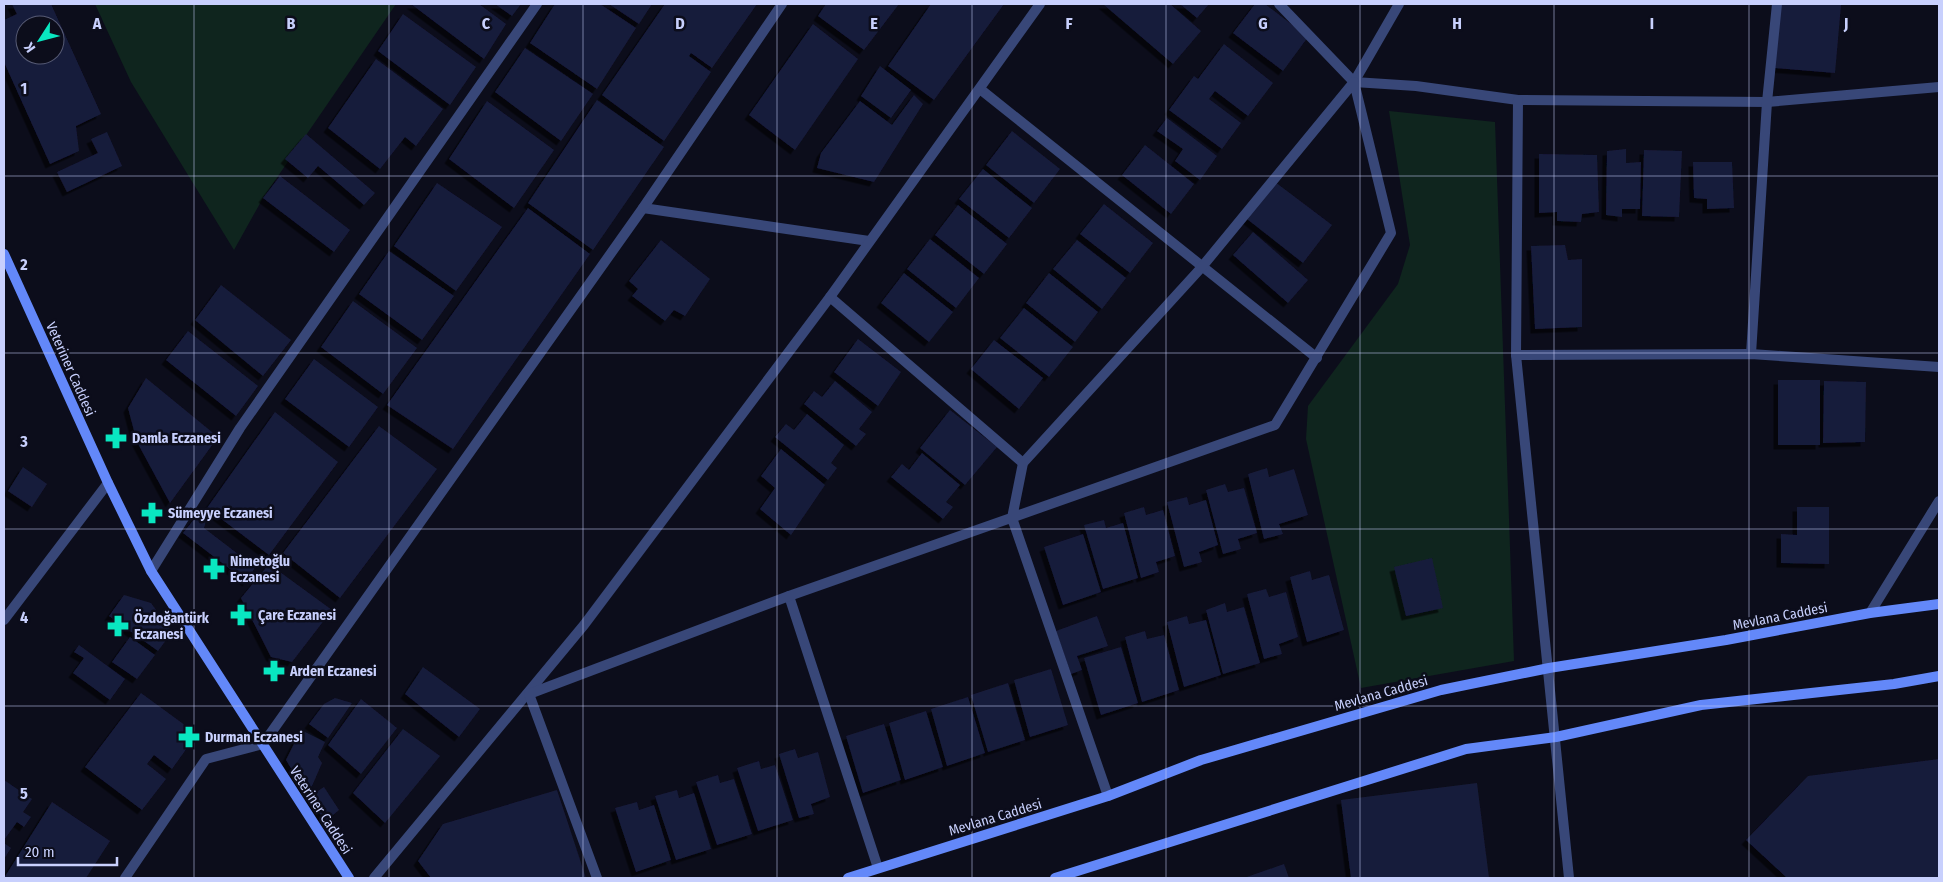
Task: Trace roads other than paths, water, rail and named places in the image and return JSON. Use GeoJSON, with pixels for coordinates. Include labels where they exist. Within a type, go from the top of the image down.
{"type":"FeatureCollection","features":[{"type":"Feature","properties":{"kind":"main road","name":"Veteriner Caddesi"},"geometry":{"type":"LineString","coordinates":[[4,254],[108,483],[151,571],[349,878]]}},
{"type":"Feature","properties":{"kind":"main road","name":"Mevlana Caddesi"},"geometry":{"type":"LineString","coordinates":[[848,878],[1108,796],[1201,760],[1441,690],[1549,668],[1726,640],[1870,613],[1939,604]]}},
{"type":"Feature","properties":{"kind":"main road"},"geometry":{"type":"LineString","coordinates":[[1055,878],[1466,749],[1556,737],[1701,705],[1894,684],[1939,676]]}},
{"type":"Feature","properties":{"kind":"street"},"geometry":{"type":"LineString","coordinates":[[151,571],[240,428],[537,4]]}},
{"type":"Feature","properties":{"kind":"street"},"geometry":{"type":"LineString","coordinates":[[125,878],[206,759],[263,744],[643,208],[782,4]]}},
{"type":"Feature","properties":{"kind":"street"},"geometry":{"type":"LineString","coordinates":[[374,878],[529,694],[584,625],[830,297],[1040,4]]}},
{"type":"Feature","properties":{"kind":"street"},"geometry":{"type":"LineString","coordinates":[[529,694],[789,596],[1275,425],[1392,233],[1354,82],[1279,4]]}},
{"type":"Feature","properties":{"kind":"street"},"geometry":{"type":"LineString","coordinates":[[1108,796],[1012,518],[1023,463],[1201,268],[1354,82],[1399,4]]}},
{"type":"Feature","properties":{"kind":"street"},"geometry":{"type":"LineString","coordinates":[[1751,354],[1767,102],[1778,4]]}},
{"type":"Feature","properties":{"kind":"street"},"geometry":{"type":"LineString","coordinates":[[1354,82],[1416,86],[1518,100],[1767,102],[1939,87]]}},
{"type":"Feature","properties":{"kind":"street"},"geometry":{"type":"LineString","coordinates":[[980,89],[1201,268],[1317,358]]}},
{"type":"Feature","properties":{"kind":"street"},"geometry":{"type":"LineString","coordinates":[[1518,100],[1516,355],[1569,878]]}},
{"type":"Feature","properties":{"kind":"street"},"geometry":{"type":"LineString","coordinates":[[643,208],[869,241]]}},
{"type":"Feature","properties":{"kind":"street"},"geometry":{"type":"LineString","coordinates":[[830,297],[1023,463]]}},
{"type":"Feature","properties":{"kind":"street"},"geometry":{"type":"LineString","coordinates":[[1516,355],[1751,354],[1939,367]]}},
{"type":"Feature","properties":{"kind":"street"},"geometry":{"type":"LineString","coordinates":[[4,620],[108,483]]}},
{"type":"Feature","properties":{"kind":"street"},"geometry":{"type":"LineString","coordinates":[[1870,613],[1939,502]]}},
{"type":"Feature","properties":{"kind":"street"},"geometry":{"type":"LineString","coordinates":[[789,596],[878,868]]}},
{"type":"Feature","properties":{"kind":"street"},"geometry":{"type":"LineString","coordinates":[[529,694],[598,878]]}},
{"type":"Feature","properties":{"kind":"place","name":"Damla Eczanesi"},"geometry":{"type":"Point","coordinates":[116,438]}},
{"type":"Feature","properties":{"kind":"place","name":"Sümeyye Eczanesi"},"geometry":{"type":"Point","coordinates":[152,513]}},
{"type":"Feature","properties":{"kind":"place","name":"Nimetoğlu Eczanesi"},"geometry":{"type":"Point","coordinates":[214,569]}},
{"type":"Feature","properties":{"kind":"place","name":"Çare Eczanesi"},"geometry":{"type":"Point","coordinates":[241,615]}},
{"type":"Feature","properties":{"kind":"place","name":"Özdoğantürk Eczanesi"},"geometry":{"type":"Point","coordinates":[118,626]}},
{"type":"Feature","properties":{"kind":"place","name":"Arden Eczanesi"},"geometry":{"type":"Point","coordinates":[274,671]}},
{"type":"Feature","properties":{"kind":"place","name":"Durman Eczanesi"},"geometry":{"type":"Point","coordinates":[189,737]}}]}
